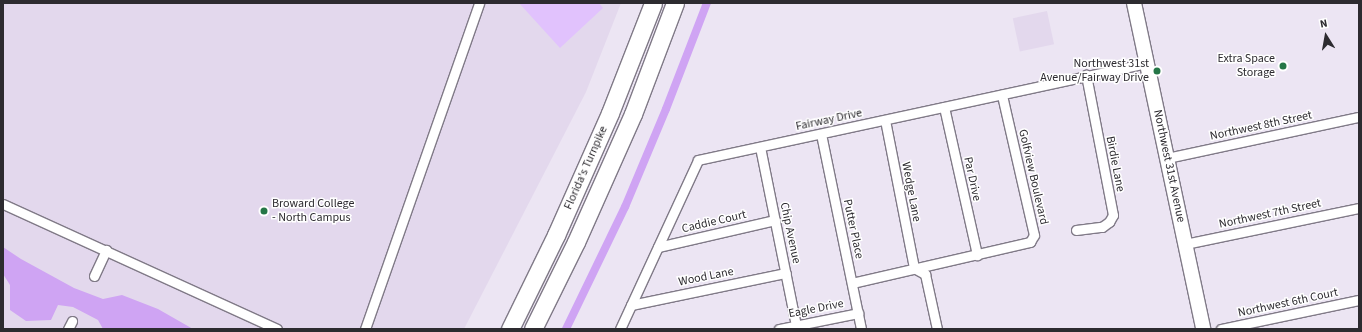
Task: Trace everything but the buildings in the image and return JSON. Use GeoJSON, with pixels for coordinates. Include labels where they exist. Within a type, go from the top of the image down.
{"type":"FeatureCollection","features":[{"type":"Feature","properties":{"kind":"highway","name":"Florida's Turnpike"},"geometry":{"type":"LineString","coordinates":[[510,329],[556,235],[610,113],[653,3]]}},
{"type":"Feature","properties":{"kind":"highway","name":"Florida's Turnpike"},"geometry":{"type":"LineString","coordinates":[[533,329],[576,242],[633,114],[675,3]]}},
{"type":"Feature","properties":{"kind":"main road","name":"Northwest 31st Avenue"},"geometry":{"type":"LineString","coordinates":[[1134,3],[1203,329]]}},
{"type":"Feature","properties":{"kind":"street"},"geometry":{"type":"LineString","coordinates":[[365,329],[479,3]]}},
{"type":"Feature","properties":{"kind":"street","name":"Fairway Drive"},"geometry":{"type":"LineString","coordinates":[[620,329],[698,160],[1147,63]]}},
{"type":"Feature","properties":{"kind":"street","name":"Birdie Lane"},"geometry":{"type":"LineString","coordinates":[[1076,230],[1102,227],[1109,222],[1113,215],[1086,75]]}},
{"type":"Feature","properties":{"kind":"street","name":"Golfview Boulevard"},"geometry":{"type":"LineString","coordinates":[[852,283],[1030,242],[1034,235],[1002,95]]}},
{"type":"Feature","properties":{"kind":"street","name":"Par Drive"},"geometry":{"type":"LineString","coordinates":[[944,107],[977,255]]}},
{"type":"Feature","properties":{"kind":"street","name":"Northwest 8th Street"},"geometry":{"type":"LineString","coordinates":[[1168,158],[1359,117]]}},
{"type":"Feature","properties":{"kind":"street","name":"Wedge Lane"},"geometry":{"type":"LineString","coordinates":[[885,120],[914,268]]}},
{"type":"Feature","properties":{"kind":"street","name":"Putter Place"},"geometry":{"type":"LineString","coordinates":[[821,134],[861,329]]}},
{"type":"Feature","properties":{"kind":"street","name":"Chip Avenue"},"geometry":{"type":"LineString","coordinates":[[760,146],[796,325]]}},
{"type":"Feature","properties":{"kind":"street"},"geometry":{"type":"LineString","coordinates":[[3,204],[277,329]]}},
{"type":"Feature","properties":{"kind":"street","name":"Northwest 7th Street"},"geometry":{"type":"LineString","coordinates":[[1185,244],[1359,208]]}},
{"type":"Feature","properties":{"kind":"street","name":"Caddie Court"},"geometry":{"type":"LineString","coordinates":[[658,247],[775,220]]}},
{"type":"Feature","properties":{"kind":"street"},"geometry":{"type":"LineString","coordinates":[[94,276],[106,250]]}},
{"type":"Feature","properties":{"kind":"street"},"geometry":{"type":"LineString","coordinates":[[914,268],[925,274],[937,329]]}},
{"type":"Feature","properties":{"kind":"street","name":"Wood Lane"},"geometry":{"type":"LineString","coordinates":[[631,305],[786,273]]}},
{"type":"Feature","properties":{"kind":"street","name":"Northwest 6th Court"},"geometry":{"type":"LineString","coordinates":[[1221,329],[1359,300]]}},
{"type":"Feature","properties":{"kind":"street","name":"Eagle Drive"},"geometry":{"type":"LineString","coordinates":[[779,329],[858,313]]}},
{"type":"Feature","properties":{"kind":"shaded area","name":"Broward College - North Campus"},"geometry":{"type":"Polygon","coordinates":[[[3,3],[621,3],[586,92],[464,329],[3,329],[3,3]]]}},
{"type":"Feature","properties":{"kind":"shaded area"},"geometry":{"type":"Polygon","coordinates":[[[519,3],[599,3],[603,8],[560,48],[519,3]]]}},
{"type":"Feature","properties":{"kind":"shaded area"},"geometry":{"type":"Polygon","coordinates":[[[1047,11],[1054,44],[1020,52],[1013,18],[1047,11]]]}},
{"type":"Feature","properties":{"kind":"shaded area"},"geometry":{"type":"Polygon","coordinates":[[[3,247],[21,259],[74,288],[103,299],[122,295],[158,309],[193,329],[103,329],[98,320],[73,307],[58,305],[51,320],[26,321],[10,310],[10,285],[3,274],[3,247]]]}},
{"type":"Feature","properties":{"kind":"waterway"},"geometry":{"type":"LineString","coordinates":[[566,329],[625,207],[666,109],[707,3]]}},
{"type":"Feature","properties":{"kind":"place","name":"Extra Space Storage"},"geometry":{"type":"Point","coordinates":[1283,66]}},
{"type":"Feature","properties":{"kind":"place","name":"Northwest 31st Avenue/Fairway Drive"},"geometry":{"type":"Point","coordinates":[1157,71]}},
{"type":"Feature","properties":{"kind":"place","name":"Broward College - North Campus"},"geometry":{"type":"Point","coordinates":[264,211]}}]}
